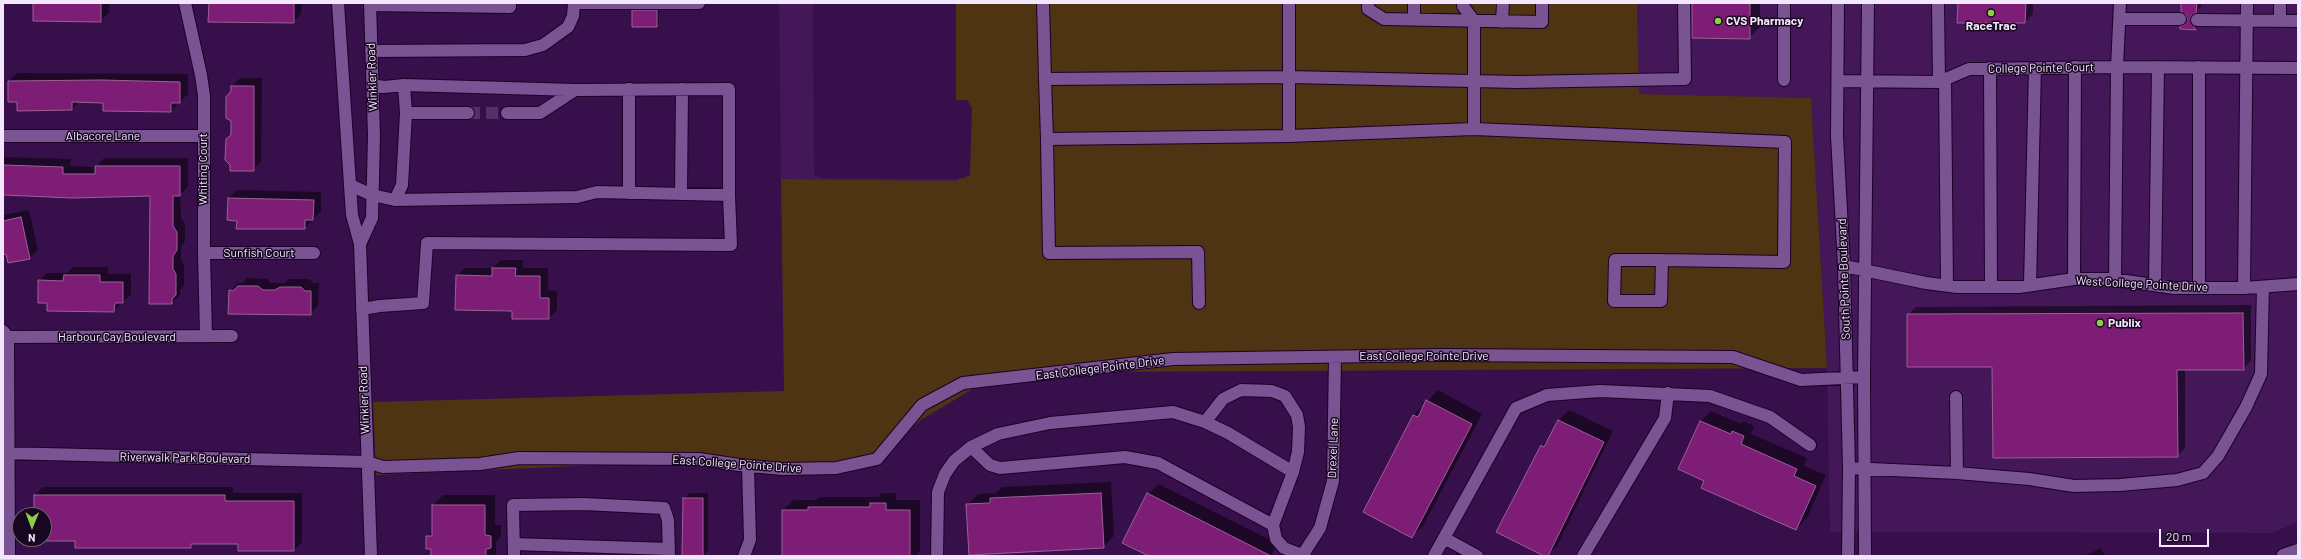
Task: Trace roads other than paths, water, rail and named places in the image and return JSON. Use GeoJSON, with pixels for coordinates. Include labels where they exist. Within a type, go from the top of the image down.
{"type":"FeatureCollection","features":[{"type":"Feature","properties":{"kind":"street","name":"Whiting Court"},"geometry":{"type":"LineString","coordinates":[[185,3],[201,75],[206,336]]}},
{"type":"Feature","properties":{"kind":"street","name":"Winkler Road"},"geometry":{"type":"LineString","coordinates":[[338,3],[352,215],[360,244],[371,556]]}},
{"type":"Feature","properties":{"kind":"street"},"geometry":{"type":"LineString","coordinates":[[370,4],[510,7],[510,3]]}},
{"type":"Feature","properties":{"kind":"street"},"geometry":{"type":"LineString","coordinates":[[371,51],[525,50],[543,45],[559,36],[568,27],[573,16],[574,4],[699,3]]}},
{"type":"Feature","properties":{"kind":"street"},"geometry":{"type":"LineString","coordinates":[[1043,3],[1049,253],[1198,252],[1199,303]]}},
{"type":"Feature","properties":{"kind":"street"},"geometry":{"type":"LineString","coordinates":[[1289,3],[1289,136]]}},
{"type":"Feature","properties":{"kind":"street"},"geometry":{"type":"LineString","coordinates":[[1368,3],[1368,9],[1384,18],[1502,22],[1542,22],[1542,3]]}},
{"type":"Feature","properties":{"kind":"street"},"geometry":{"type":"LineString","coordinates":[[1414,3],[1414,19]]}},
{"type":"Feature","properties":{"kind":"street"},"geometry":{"type":"LineString","coordinates":[[1462,3],[1462,6],[1474,21],[1474,129]]}},
{"type":"Feature","properties":{"kind":"street"},"geometry":{"type":"LineString","coordinates":[[1502,22],[1503,3]]}},
{"type":"Feature","properties":{"kind":"street"},"geometry":{"type":"LineString","coordinates":[[1045,79],[1289,77],[1475,81],[1685,79],[1684,3]]}},
{"type":"Feature","properties":{"kind":"street"},"geometry":{"type":"LineString","coordinates":[[1784,3],[1784,80]]}},
{"type":"Feature","properties":{"kind":"street","name":"South Pointe Boulevard"},"geometry":{"type":"LineString","coordinates":[[1838,3],[1837,136],[1844,266],[1847,378],[1849,468],[1848,556]]}},
{"type":"Feature","properties":{"kind":"street","name":"South Pointe Boulevard"},"geometry":{"type":"LineString","coordinates":[[1865,556],[1864,377],[1868,3]]}},
{"type":"Feature","properties":{"kind":"street"},"geometry":{"type":"LineString","coordinates":[[1938,3],[1942,81],[1947,286]]}},
{"type":"Feature","properties":{"kind":"street"},"geometry":{"type":"LineString","coordinates":[[2115,280],[2117,67],[2120,3]]}},
{"type":"Feature","properties":{"kind":"street"},"geometry":{"type":"LineString","coordinates":[[2244,288],[2247,3]]}},
{"type":"Feature","properties":{"kind":"street"},"geometry":{"type":"LineString","coordinates":[[2280,3],[2280,21]]}},
{"type":"Feature","properties":{"kind":"street","name":"Winkler Road"},"geometry":{"type":"LineString","coordinates":[[360,244],[372,218],[372,85],[370,4]]}},
{"type":"Feature","properties":{"kind":"street"},"geometry":{"type":"LineString","coordinates":[[2120,19],[2180,19]]}},
{"type":"Feature","properties":{"kind":"street"},"geometry":{"type":"LineString","coordinates":[[2197,20],[2298,22]]}},
{"type":"Feature","properties":{"kind":"street"},"geometry":{"type":"LineString","coordinates":[[2074,279],[2075,67]]}},
{"type":"Feature","properties":{"kind":"street"},"geometry":{"type":"LineString","coordinates":[[2156,284],[2158,67]]}},
{"type":"Feature","properties":{"kind":"street"},"geometry":{"type":"LineString","coordinates":[[2199,67],[2199,288]]}},
{"type":"Feature","properties":{"kind":"street"},"geometry":{"type":"LineString","coordinates":[[1990,68],[1991,287]]}},
{"type":"Feature","properties":{"kind":"street","name":"College Pointe Court"},"geometry":{"type":"LineString","coordinates":[[1838,81],[1942,81],[1969,69],[1990,68],[2298,68]]}},
{"type":"Feature","properties":{"kind":"street"},"geometry":{"type":"LineString","coordinates":[[2030,284],[2035,68]]}},
{"type":"Feature","properties":{"kind":"street"},"geometry":{"type":"LineString","coordinates":[[362,309],[380,306],[423,303],[427,243],[731,245],[729,195],[729,89],[575,90],[404,85],[384,87],[372,85]]}},
{"type":"Feature","properties":{"kind":"street"},"geometry":{"type":"LineString","coordinates":[[395,200],[402,185],[406,113],[404,85]]}},
{"type":"Feature","properties":{"kind":"street"},"geometry":{"type":"LineString","coordinates":[[629,89],[629,193]]}},
{"type":"Feature","properties":{"kind":"street"},"geometry":{"type":"LineString","coordinates":[[681,194],[682,89]]}},
{"type":"Feature","properties":{"kind":"street"},"geometry":{"type":"LineString","coordinates":[[507,113],[540,113],[575,90]]}},
{"type":"Feature","properties":{"kind":"street"},"geometry":{"type":"LineString","coordinates":[[406,113],[468,113]]}},
{"type":"Feature","properties":{"kind":"street"},"geometry":{"type":"LineString","coordinates":[[1047,139],[1289,136],[1474,129],[1785,142],[1784,262],[1662,260],[1615,260],[1614,301],[1661,301],[1662,260]]}},
{"type":"Feature","properties":{"kind":"street","name":"Albacore Lane"},"geometry":{"type":"LineString","coordinates":[[3,136],[203,136]]}},
{"type":"Feature","properties":{"kind":"street"},"geometry":{"type":"LineString","coordinates":[[350,185],[372,195],[395,200],[577,197],[596,192],[729,195]]}},
{"type":"Feature","properties":{"kind":"street","name":"Sunfish Court"},"geometry":{"type":"LineString","coordinates":[[204,253],[314,253]]}},
{"type":"Feature","properties":{"kind":"street","name":"West College Pointe Drive"},"geometry":{"type":"LineString","coordinates":[[1844,266],[1947,286],[1991,287],[2074,279],[2115,280],[2156,284],[2174,288],[2244,288],[2298,284]]}},
{"type":"Feature","properties":{"kind":"street"},"geometry":{"type":"LineString","coordinates":[[1849,468],[1865,470],[1956,473],[2082,486],[2120,485],[2177,480],[2203,473],[2218,456],[2246,407],[2261,374],[2263,287]]}},
{"type":"Feature","properties":{"kind":"street"},"geometry":{"type":"LineString","coordinates":[[5,335],[9,556]]}},
{"type":"Feature","properties":{"kind":"street","name":"Harbour Cay Boulevard"},"geometry":{"type":"LineString","coordinates":[[5,335],[232,336]]}},
{"type":"Feature","properties":{"kind":"street","name":"East College Pointe Drive"},"geometry":{"type":"LineString","coordinates":[[367,462],[384,467],[480,464],[519,458],[692,459],[783,469],[836,468],[877,459],[922,405],[963,383],[1173,359],[1335,357],[1733,357],[1801,380],[1864,377]]}},
{"type":"Feature","properties":{"kind":"street","name":"Drexel Lane"},"geometry":{"type":"LineString","coordinates":[[1303,556],[1320,528],[1333,481],[1335,357]]}},
{"type":"Feature","properties":{"kind":"street"},"geometry":{"type":"LineString","coordinates":[[1205,422],[1223,399],[1241,390],[1272,391],[1285,396],[1297,415],[1299,427],[1298,452],[1293,472],[1273,525],[1276,540],[1284,548],[1303,556]]}},
{"type":"Feature","properties":{"kind":"street"},"geometry":{"type":"LineString","coordinates":[[1434,556],[1516,408],[1547,395],[1600,391],[1710,396],[1770,416],[1810,445]]}},
{"type":"Feature","properties":{"kind":"street"},"geometry":{"type":"LineString","coordinates":[[1583,556],[1665,418],[1668,393]]}},
{"type":"Feature","properties":{"kind":"street"},"geometry":{"type":"LineString","coordinates":[[1956,398],[1956,473]]}},
{"type":"Feature","properties":{"kind":"street"},"geometry":{"type":"LineString","coordinates":[[937,556],[938,492],[945,474],[954,461],[971,447],[998,434],[1042,425],[1116,416],[1173,412],[1205,422],[1241,440],[1293,472]]}},
{"type":"Feature","properties":{"kind":"street"},"geometry":{"type":"LineString","coordinates":[[971,447],[990,466],[1000,468],[1125,457],[1158,463],[1273,525]]}},
{"type":"Feature","properties":{"kind":"street","name":"Riverwalk Park Boulevard"},"geometry":{"type":"LineString","coordinates":[[6,453],[367,462]]}},
{"type":"Feature","properties":{"kind":"street"},"geometry":{"type":"LineString","coordinates":[[744,556],[750,540],[748,466]]}},
{"type":"Feature","properties":{"kind":"street"},"geometry":{"type":"LineString","coordinates":[[617,504],[664,508],[668,520],[669,552],[514,550],[513,505],[617,504]]}},
{"type":"Feature","properties":{"kind":"street"},"geometry":{"type":"LineString","coordinates":[[1444,538],[1477,556]]}},
{"type":"Feature","properties":{"kind":"street"},"geometry":{"type":"LineString","coordinates":[[2281,556],[2298,550]]}},
{"type":"Feature","properties":{"kind":"street"},"geometry":{"type":"LineString","coordinates":[[1853,556],[1865,556]]}},
{"type":"Feature","properties":{"kind":"tunnel"},"geometry":{"type":"LineString","coordinates":[[468,113],[507,113]]}},
{"type":"Feature","properties":{"kind":"place","name":"RaceTrac"},"geometry":{"type":"Point","coordinates":[1991,13]}},
{"type":"Feature","properties":{"kind":"place","name":"CVS Pharmacy"},"geometry":{"type":"Point","coordinates":[1718,21]}},
{"type":"Feature","properties":{"kind":"place","name":"Publix"},"geometry":{"type":"Point","coordinates":[2100,323]}}]}
